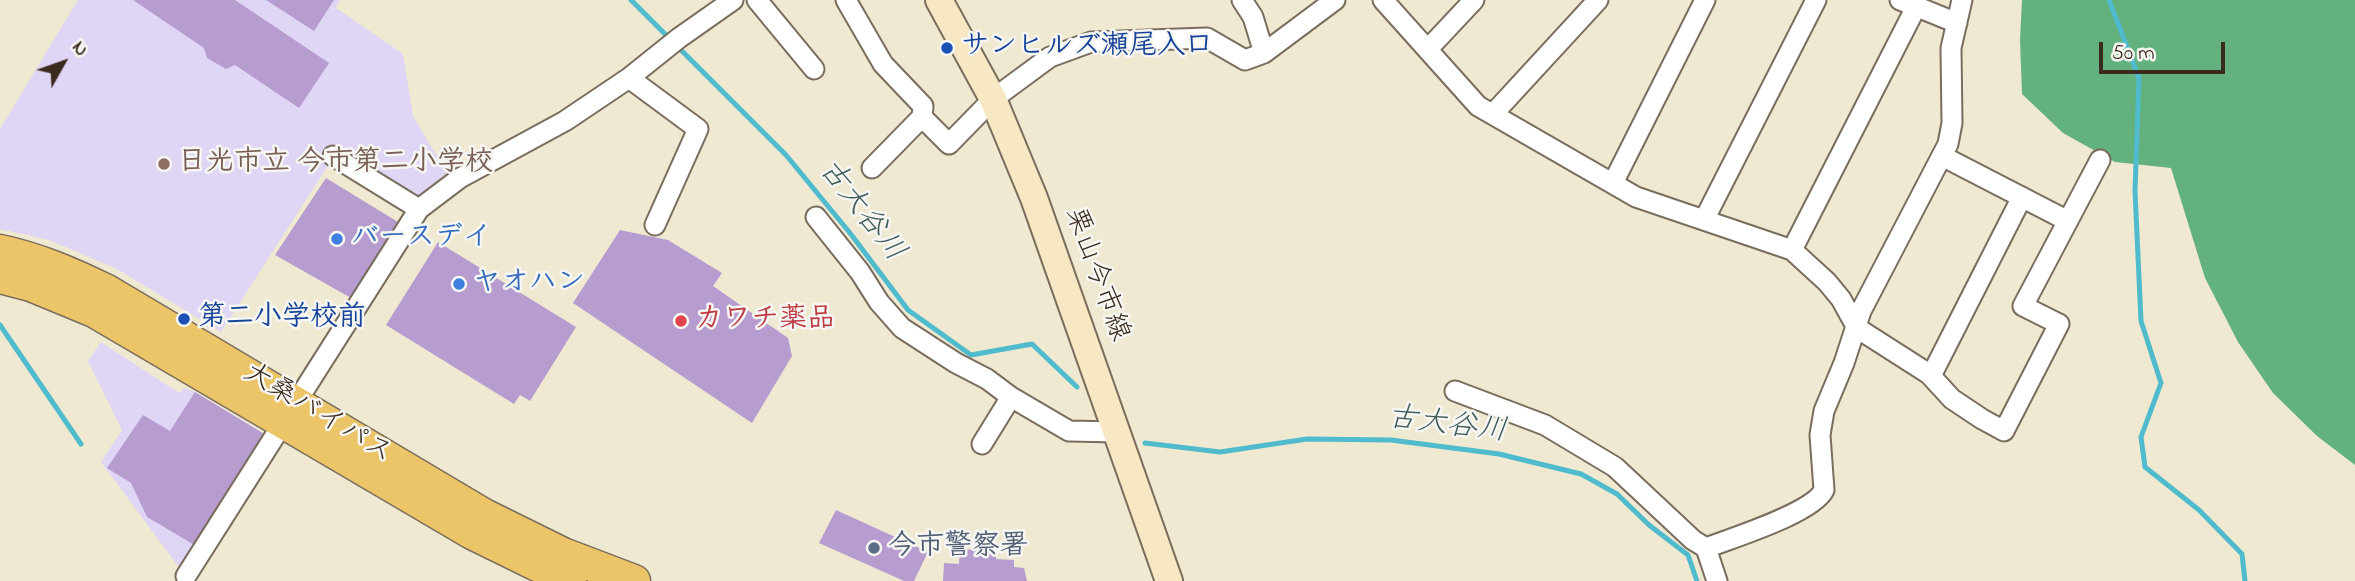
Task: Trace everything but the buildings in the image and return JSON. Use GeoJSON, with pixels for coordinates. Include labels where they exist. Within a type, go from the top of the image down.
{"type":"FeatureCollection","features":[{"type":"Feature","properties":{"kind":"highway","name":"大桑バイパス"},"geometry":{"type":"LineString","coordinates":[[0,251],[59,268],[107,291],[471,533],[570,581]]}},
{"type":"Feature","properties":{"kind":"highway","name":"大桑バイパス"},"geometry":{"type":"LineString","coordinates":[[0,277],[31,285],[94,311],[484,515],[563,554],[634,581]]}},
{"type":"Feature","properties":{"kind":"main road","name":"栗山今市線"},"geometry":{"type":"LineString","coordinates":[[939,0],[993,99],[1034,198],[1169,581]]}},
{"type":"Feature","properties":{"kind":"street"},"geometry":{"type":"LineString","coordinates":[[186,576],[419,209],[460,178],[565,121],[629,78],[672,43],[733,0]]}},
{"type":"Feature","properties":{"kind":"street"},"geometry":{"type":"LineString","coordinates":[[757,0],[814,69]]}},
{"type":"Feature","properties":{"kind":"street"},"geometry":{"type":"LineString","coordinates":[[846,0],[883,64],[923,106],[922,117],[872,168]]}},
{"type":"Feature","properties":{"kind":"street"},"geometry":{"type":"LineString","coordinates":[[1242,0],[1253,17],[1264,53]]}},
{"type":"Feature","properties":{"kind":"street"},"geometry":{"type":"LineString","coordinates":[[922,117],[948,144],[993,99],[1050,57],[1091,43],[1207,38],[1245,60],[1264,53],[1335,0]]}},
{"type":"Feature","properties":{"kind":"street"},"geometry":{"type":"LineString","coordinates":[[1383,0],[1478,106],[1636,197],[1791,250],[1841,299],[1857,326],[1931,376],[1952,399],[2004,431],[2059,324],[2023,306],[2100,159]]}},
{"type":"Feature","properties":{"kind":"street"},"geometry":{"type":"LineString","coordinates":[[1428,50],[1474,0]]}},
{"type":"Feature","properties":{"kind":"street"},"geometry":{"type":"LineString","coordinates":[[1493,114],[1598,0]]}},
{"type":"Feature","properties":{"kind":"street"},"geometry":{"type":"LineString","coordinates":[[1613,183],[1705,0]]}},
{"type":"Feature","properties":{"kind":"street"},"geometry":{"type":"LineString","coordinates":[[1704,220],[1815,0]]}},
{"type":"Feature","properties":{"kind":"street"},"geometry":{"type":"LineString","coordinates":[[1706,548],[1788,516],[1820,498],[1824,490],[1820,435],[1824,411],[1844,363],[1861,311],[1948,144],[1952,123],[1951,48],[1962,0]]}},
{"type":"Feature","properties":{"kind":"street"},"geometry":{"type":"LineString","coordinates":[[1791,250],[1908,3],[1957,23]]}},
{"type":"Feature","properties":{"kind":"street"},"geometry":{"type":"LineString","coordinates":[[629,78],[698,129],[655,225]]}},
{"type":"Feature","properties":{"kind":"street"},"geometry":{"type":"LineString","coordinates":[[333,156],[419,209]]}},
{"type":"Feature","properties":{"kind":"street"},"geometry":{"type":"LineString","coordinates":[[1941,156],[2068,221]]}},
{"type":"Feature","properties":{"kind":"street"},"geometry":{"type":"LineString","coordinates":[[1931,376],[2022,198]]}},
{"type":"Feature","properties":{"kind":"street"},"geometry":{"type":"LineString","coordinates":[[816,216],[860,272],[879,302],[902,328],[1069,431],[1118,432]]}},
{"type":"Feature","properties":{"kind":"street"},"geometry":{"type":"LineString","coordinates":[[1455,391],[1545,425],[1615,467],[1693,540],[1706,548],[1717,581]]}},
{"type":"Feature","properties":{"kind":"street"},"geometry":{"type":"LineString","coordinates":[[982,444],[1011,397]]}},
{"type":"Feature","properties":{"kind":"shaded area","name":"日光市立 今市第二小学校"},"geometry":{"type":"Polygon","coordinates":[[[78,0],[340,0],[336,8],[403,54],[413,116],[447,173],[414,199],[338,150],[221,332],[117,269],[49,240],[0,229],[0,129],[78,0]]]}},
{"type":"Feature","properties":{"kind":"shaded area"},"geometry":{"type":"Polygon","coordinates":[[[101,342],[179,393],[184,388],[195,392],[266,435],[181,570],[101,462],[122,430],[88,361],[101,342]]]}},
{"type":"Feature","properties":{"kind":"green space"},"geometry":{"type":"Polygon","coordinates":[[[2022,0],[2355,0],[2355,465],[2317,436],[2273,393],[2238,342],[2205,278],[2171,168],[2115,162],[2063,133],[2022,94],[2022,0]]]}},
{"type":"Feature","properties":{"kind":"waterway","name":"古大谷川"},"geometry":{"type":"LineString","coordinates":[[631,0],[786,155],[908,310],[971,355],[1032,344],[1077,387]]}},
{"type":"Feature","properties":{"kind":"waterway"},"geometry":{"type":"LineString","coordinates":[[2109,0],[2139,78],[2135,191],[2141,321],[2161,383],[2141,437],[2145,467],[2199,510],[2242,554],[2245,581]]}},
{"type":"Feature","properties":{"kind":"waterway"},"geometry":{"type":"LineString","coordinates":[[0,325],[81,444]]}},
{"type":"Feature","properties":{"kind":"waterway","name":"古大谷川"},"geometry":{"type":"LineString","coordinates":[[1145,443],[1220,452],[1307,439],[1391,440],[1499,454],[1581,474],[1617,494],[1649,525],[1688,555],[1697,581]]}},
{"type":"Feature","properties":{"kind":"place","name":"サンヒルズ瀬尾入口"},"geometry":{"type":"Point","coordinates":[947,48]}},
{"type":"Feature","properties":{"kind":"place","name":"日光市立 今市第二小学校"},"geometry":{"type":"Point","coordinates":[164,164]}},
{"type":"Feature","properties":{"kind":"place","name":"バースデイ"},"geometry":{"type":"Point","coordinates":[337,239]}},
{"type":"Feature","properties":{"kind":"place","name":"ヤオハン"},"geometry":{"type":"Point","coordinates":[459,284]}},
{"type":"Feature","properties":{"kind":"place","name":"第二小学校前"},"geometry":{"type":"Point","coordinates":[184,319]}},
{"type":"Feature","properties":{"kind":"place","name":"カワチ薬品"},"geometry":{"type":"Point","coordinates":[681,321]}},
{"type":"Feature","properties":{"kind":"place","name":"今市警察署"},"geometry":{"type":"Point","coordinates":[874,548]}}]}
